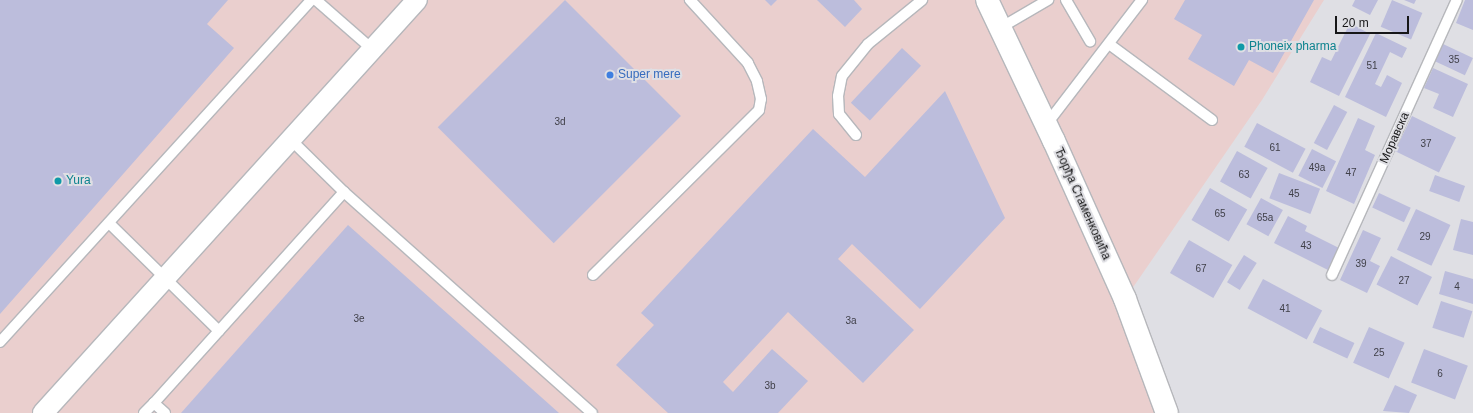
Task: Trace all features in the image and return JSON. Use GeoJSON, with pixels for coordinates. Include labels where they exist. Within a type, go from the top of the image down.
{"type":"FeatureCollection","features":[{"type":"Feature","properties":{"kind":"street"},"geometry":{"type":"LineString","coordinates":[[43,413],[417,0]]}},
{"type":"Feature","properties":{"kind":"street","name":"Ђорђа Стаменковића"},"geometry":{"type":"LineString","coordinates":[[987,0],[1125,299],[1167,413]]}},
{"type":"Feature","properties":{"kind":"lane"},"geometry":{"type":"LineString","coordinates":[[0,342],[311,0]]}},
{"type":"Feature","properties":{"kind":"lane"},"geometry":{"type":"LineString","coordinates":[[316,0],[372,49]]}},
{"type":"Feature","properties":{"kind":"lane"},"geometry":{"type":"LineString","coordinates":[[593,275],[759,110],[761,99],[758,81],[748,63],[690,0]]}},
{"type":"Feature","properties":{"kind":"lane"},"geometry":{"type":"LineString","coordinates":[[856,135],[839,114],[838,96],[842,76],[868,44],[922,0]]}},
{"type":"Feature","properties":{"kind":"lane"},"geometry":{"type":"LineString","coordinates":[[1000,28],[1048,0]]}},
{"type":"Feature","properties":{"kind":"lane"},"geometry":{"type":"LineString","coordinates":[[1066,0],[1090,41]]}},
{"type":"Feature","properties":{"kind":"lane"},"geometry":{"type":"LineString","coordinates":[[1046,125],[1142,0]]}},
{"type":"Feature","properties":{"kind":"lane","name":"Моравска"},"geometry":{"type":"LineString","coordinates":[[1332,275],[1457,0]]}},
{"type":"Feature","properties":{"kind":"lane"},"geometry":{"type":"LineString","coordinates":[[1109,44],[1212,120]]}},
{"type":"Feature","properties":{"kind":"lane"},"geometry":{"type":"LineString","coordinates":[[291,140],[344,192],[592,413]]}},
{"type":"Feature","properties":{"kind":"lane"},"geometry":{"type":"LineString","coordinates":[[144,413],[344,192]]}},
{"type":"Feature","properties":{"kind":"lane"},"geometry":{"type":"LineString","coordinates":[[109,223],[219,331]]}},
{"type":"Feature","properties":{"kind":"lane"},"geometry":{"type":"LineString","coordinates":[[154,403],[165,413]]}},
{"type":"Feature","properties":{"kind":"shaded area"},"geometry":{"type":"Polygon","coordinates":[[[0,0],[1324,0],[1262,100],[1125,299],[1167,413],[0,413],[0,0]]]}},
{"type":"Feature","properties":{"kind":"building","name":"Yura"},"geometry":{"type":"Polygon","coordinates":[[[0,0],[228,0],[207,24],[234,48],[0,314],[0,0]]]}},
{"type":"Feature","properties":{"kind":"building"},"geometry":{"type":"Polygon","coordinates":[[[565,0],[681,116],[554,243],[438,127],[565,0]]]}},
{"type":"Feature","properties":{"kind":"building"},"geometry":{"type":"Polygon","coordinates":[[[765,0],[777,0],[771,6],[765,0]]]}},
{"type":"Feature","properties":{"kind":"building"},"geometry":{"type":"Polygon","coordinates":[[[817,0],[854,0],[862,9],[845,27],[817,0]]]}},
{"type":"Feature","properties":{"kind":"building","name":"Phoneix pharma"},"geometry":{"type":"Polygon","coordinates":[[[1185,0],[1314,0],[1273,73],[1249,60],[1234,86],[1188,59],[1202,35],[1174,19],[1185,0]]]}},
{"type":"Feature","properties":{"kind":"building"},"geometry":{"type":"Polygon","coordinates":[[[1355,0],[1378,0],[1370,15],[1352,6],[1355,0]]]}},
{"type":"Feature","properties":{"kind":"building"},"geometry":{"type":"Polygon","coordinates":[[[1392,0],[1422,13],[1411,40],[1381,27],[1392,0]]]}},
{"type":"Feature","properties":{"kind":"building"},"geometry":{"type":"Polygon","coordinates":[[[1404,0],[1416,0],[1414,4],[1404,0]]]}},
{"type":"Feature","properties":{"kind":"building"},"geometry":{"type":"Polygon","coordinates":[[[1465,0],[1473,0],[1473,30],[1456,23],[1465,0]]]}},
{"type":"Feature","properties":{"kind":"building"},"geometry":{"type":"Polygon","coordinates":[[[1350,23],[1370,34],[1339,96],[1310,82],[1322,57],[1331,61],[1350,23]]]}},
{"type":"Feature","properties":{"kind":"building"},"geometry":{"type":"Polygon","coordinates":[[[1376,33],[1407,48],[1402,58],[1390,52],[1375,84],[1381,87],[1387,75],[1402,83],[1386,117],[1345,97],[1376,33]]]}},
{"type":"Feature","properties":{"kind":"building"},"geometry":{"type":"Polygon","coordinates":[[[1443,44],[1473,58],[1465,75],[1435,61],[1443,44]]]}},
{"type":"Feature","properties":{"kind":"building"},"geometry":{"type":"Polygon","coordinates":[[[902,48],[921,66],[870,121],[851,103],[902,48]]]}},
{"type":"Feature","properties":{"kind":"building"},"geometry":{"type":"Polygon","coordinates":[[[1433,68],[1468,84],[1453,117],[1433,108],[1439,94],[1424,88],[1433,68]]]}},
{"type":"Feature","properties":{"kind":"building"},"geometry":{"type":"Polygon","coordinates":[[[945,91],[1005,218],[920,309],[852,244],[838,259],[914,330],[863,383],[788,312],[723,382],[733,392],[772,349],[808,381],[778,413],[668,413],[616,365],[654,325],[641,313],[813,129],[865,177],[945,91]]]}},
{"type":"Feature","properties":{"kind":"building"},"geometry":{"type":"Polygon","coordinates":[[[1334,105],[1347,112],[1327,150],[1314,143],[1334,105]]]}},
{"type":"Feature","properties":{"kind":"building"},"geometry":{"type":"Polygon","coordinates":[[[1412,116],[1456,137],[1439,173],[1395,151],[1412,116]]]}},
{"type":"Feature","properties":{"kind":"building"},"geometry":{"type":"Polygon","coordinates":[[[1358,118],[1375,126],[1365,150],[1375,155],[1354,204],[1326,191],[1358,118]]]}},
{"type":"Feature","properties":{"kind":"building"},"geometry":{"type":"Polygon","coordinates":[[[1257,123],[1306,149],[1293,173],[1244,147],[1257,123]]]}},
{"type":"Feature","properties":{"kind":"building"},"geometry":{"type":"Polygon","coordinates":[[[1312,149],[1336,161],[1322,188],[1298,176],[1312,149]]]}},
{"type":"Feature","properties":{"kind":"building"},"geometry":{"type":"Polygon","coordinates":[[[1237,151],[1268,168],[1251,199],[1220,182],[1237,151]]]}},
{"type":"Feature","properties":{"kind":"building"},"geometry":{"type":"Polygon","coordinates":[[[1279,173],[1320,189],[1310,214],[1269,198],[1279,173]]]}},
{"type":"Feature","properties":{"kind":"building"},"geometry":{"type":"Polygon","coordinates":[[[1435,175],[1465,186],[1459,202],[1429,191],[1435,175]]]}},
{"type":"Feature","properties":{"kind":"building"},"geometry":{"type":"Polygon","coordinates":[[[1210,188],[1247,210],[1229,242],[1192,220],[1210,188]]]}},
{"type":"Feature","properties":{"kind":"building"},"geometry":{"type":"Polygon","coordinates":[[[1379,193],[1411,208],[1404,222],[1372,208],[1379,193]]]}},
{"type":"Feature","properties":{"kind":"building"},"geometry":{"type":"Polygon","coordinates":[[[1261,198],[1283,210],[1268,236],[1246,224],[1261,198]]]}},
{"type":"Feature","properties":{"kind":"building"},"geometry":{"type":"Polygon","coordinates":[[[1416,209],[1450,225],[1431,266],[1397,250],[1416,209]]]}},
{"type":"Feature","properties":{"kind":"building"},"geometry":{"type":"Polygon","coordinates":[[[1288,216],[1307,226],[1305,231],[1339,248],[1328,270],[1274,243],[1288,216]]]}},
{"type":"Feature","properties":{"kind":"building"},"geometry":{"type":"Polygon","coordinates":[[[1461,219],[1473,222],[1473,255],[1453,250],[1461,219]]]}},
{"type":"Feature","properties":{"kind":"building"},"geometry":{"type":"Polygon","coordinates":[[[348,225],[559,413],[181,413],[348,225]]]}},
{"type":"Feature","properties":{"kind":"building"},"geometry":{"type":"Polygon","coordinates":[[[1363,230],[1381,238],[1370,261],[1380,266],[1367,293],[1340,280],[1363,230]]]}},
{"type":"Feature","properties":{"kind":"building"},"geometry":{"type":"Polygon","coordinates":[[[1189,240],[1232,265],[1213,298],[1170,273],[1189,240]]]}},
{"type":"Feature","properties":{"kind":"building"},"geometry":{"type":"Polygon","coordinates":[[[1244,255],[1257,263],[1240,290],[1227,282],[1244,255]]]}},
{"type":"Feature","properties":{"kind":"building"},"geometry":{"type":"Polygon","coordinates":[[[1391,256],[1432,277],[1417,305],[1376,285],[1391,256]]]}},
{"type":"Feature","properties":{"kind":"building"},"geometry":{"type":"Polygon","coordinates":[[[1445,271],[1473,279],[1473,304],[1439,294],[1445,271]]]}},
{"type":"Feature","properties":{"kind":"building"},"geometry":{"type":"Polygon","coordinates":[[[1263,279],[1322,310],[1307,340],[1248,308],[1263,279]]]}},
{"type":"Feature","properties":{"kind":"building"},"geometry":{"type":"Polygon","coordinates":[[[1441,301],[1472,311],[1464,338],[1432,328],[1441,301]]]}},
{"type":"Feature","properties":{"kind":"building"},"geometry":{"type":"Polygon","coordinates":[[[1320,327],[1354,343],[1347,358],[1313,342],[1320,327]]]}},
{"type":"Feature","properties":{"kind":"building"},"geometry":{"type":"Polygon","coordinates":[[[1369,327],[1405,343],[1389,378],[1353,363],[1369,327]]]}},
{"type":"Feature","properties":{"kind":"building"},"geometry":{"type":"Polygon","coordinates":[[[1424,349],[1468,366],[1455,399],[1411,383],[1424,349]]]}},
{"type":"Feature","properties":{"kind":"building"},"geometry":{"type":"Polygon","coordinates":[[[1395,385],[1417,395],[1409,413],[1383,411],[1395,385]]]}},
{"type":"Feature","properties":{"kind":"place","name":"Phoneix pharma"},"geometry":{"type":"Point","coordinates":[1241,47]}},
{"type":"Feature","properties":{"kind":"place","name":"Super mere"},"geometry":{"type":"Point","coordinates":[610,75]}},
{"type":"Feature","properties":{"kind":"place","name":"Yura"},"geometry":{"type":"Point","coordinates":[58,181]}}]}
